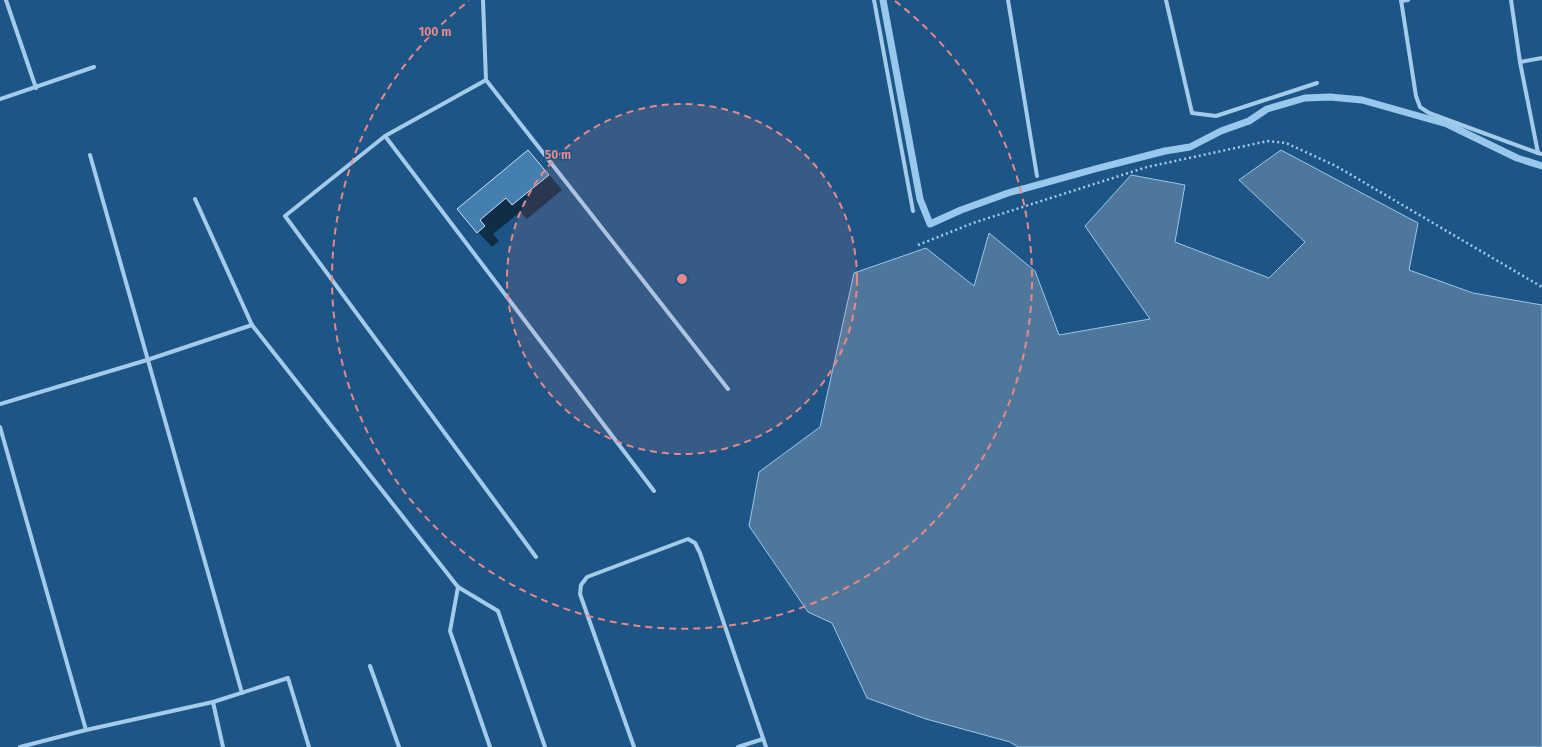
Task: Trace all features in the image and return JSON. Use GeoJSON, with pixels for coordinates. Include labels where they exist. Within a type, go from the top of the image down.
{"type":"FeatureCollection","features":[{"type":"Feature","properties":{"kind":"street"},"geometry":{"type":"LineString","coordinates":[[6,0],[36,88]]}},
{"type":"Feature","properties":{"kind":"street"},"geometry":{"type":"LineString","coordinates":[[483,0],[486,80],[728,389]]}},
{"type":"Feature","properties":{"kind":"street"},"geometry":{"type":"LineString","coordinates":[[874,0],[913,211]]}},
{"type":"Feature","properties":{"kind":"street"},"geometry":{"type":"LineString","coordinates":[[1008,0],[1037,176]]}},
{"type":"Feature","properties":{"kind":"street"},"geometry":{"type":"LineString","coordinates":[[1166,0],[1192,113],[1216,116],[1317,83]]}},
{"type":"Feature","properties":{"kind":"street"},"geometry":{"type":"LineString","coordinates":[[1408,0],[1401,0],[1416,96],[1420,107],[1429,113],[1540,153]]}},
{"type":"Feature","properties":{"kind":"street"},"geometry":{"type":"LineString","coordinates":[[1511,0],[1520,62],[1540,153]]}},
{"type":"Feature","properties":{"kind":"street"},"geometry":{"type":"LineString","coordinates":[[1520,62],[1542,58]]}},
{"type":"Feature","properties":{"kind":"street"},"geometry":{"type":"LineString","coordinates":[[0,99],[94,67]]}},
{"type":"Feature","properties":{"kind":"street"},"geometry":{"type":"LineString","coordinates":[[486,80],[385,136],[285,216],[536,557]]}},
{"type":"Feature","properties":{"kind":"street"},"geometry":{"type":"LineString","coordinates":[[385,136],[654,491]]}},
{"type":"Feature","properties":{"kind":"street"},"geometry":{"type":"LineString","coordinates":[[90,155],[242,693]]}},
{"type":"Feature","properties":{"kind":"street"},"geometry":{"type":"LineString","coordinates":[[194,199],[252,325],[458,588],[498,611],[545,747]]}},
{"type":"Feature","properties":{"kind":"street"},"geometry":{"type":"LineString","coordinates":[[0,404],[147,360],[252,325]]}},
{"type":"Feature","properties":{"kind":"street"},"geometry":{"type":"LineString","coordinates":[[0,427],[86,730]]}},
{"type":"Feature","properties":{"kind":"street"},"geometry":{"type":"LineString","coordinates":[[634,747],[580,594],[581,585],[587,577],[688,539],[695,543],[700,554],[766,747]]}},
{"type":"Feature","properties":{"kind":"street"},"geometry":{"type":"LineString","coordinates":[[458,588],[450,631],[490,747]]}},
{"type":"Feature","properties":{"kind":"street"},"geometry":{"type":"LineString","coordinates":[[370,666],[400,747]]}},
{"type":"Feature","properties":{"kind":"street"},"geometry":{"type":"LineString","coordinates":[[20,747],[86,730],[213,702],[288,678],[309,747]]}},
{"type":"Feature","properties":{"kind":"street"},"geometry":{"type":"LineString","coordinates":[[213,702],[223,747]]}},
{"type":"Feature","properties":{"kind":"street"},"geometry":{"type":"LineString","coordinates":[[738,747],[763,739]]}},
{"type":"Feature","properties":{"kind":"path"},"geometry":{"type":"LineString","coordinates":[[918,245],[973,223],[1147,167],[1268,141],[1286,143],[1336,166],[1542,287]]}},
{"type":"Feature","properties":{"kind":"water"},"geometry":{"type":"Polygon","coordinates":[[[1281,150],[1418,223],[1409,270],[1473,293],[1542,305],[1542,747],[1018,747],[1010,742],[926,719],[867,698],[832,623],[808,612],[749,526],[759,472],[820,427],[854,273],[926,248],[974,286],[989,233],[1035,271],[1059,335],[1150,319],[1085,226],[1131,175],[1185,185],[1175,242],[1269,278],[1305,242],[1239,180],[1281,150]]]}},
{"type":"Feature","properties":{"kind":"building"},"geometry":{"type":"Polygon","coordinates":[[[528,150],[549,175],[512,205],[506,198],[480,220],[485,226],[477,233],[457,209],[528,150]]]}},
{"type":"Feature","properties":{"kind":"waterway"},"geometry":{"type":"LineString","coordinates":[[883,0],[920,199],[930,224],[961,210],[1008,193],[1165,151],[1190,147],[1221,131],[1249,121],[1267,109],[1305,98],[1330,97],[1362,100],[1447,124],[1517,158],[1542,166]]}}]}
